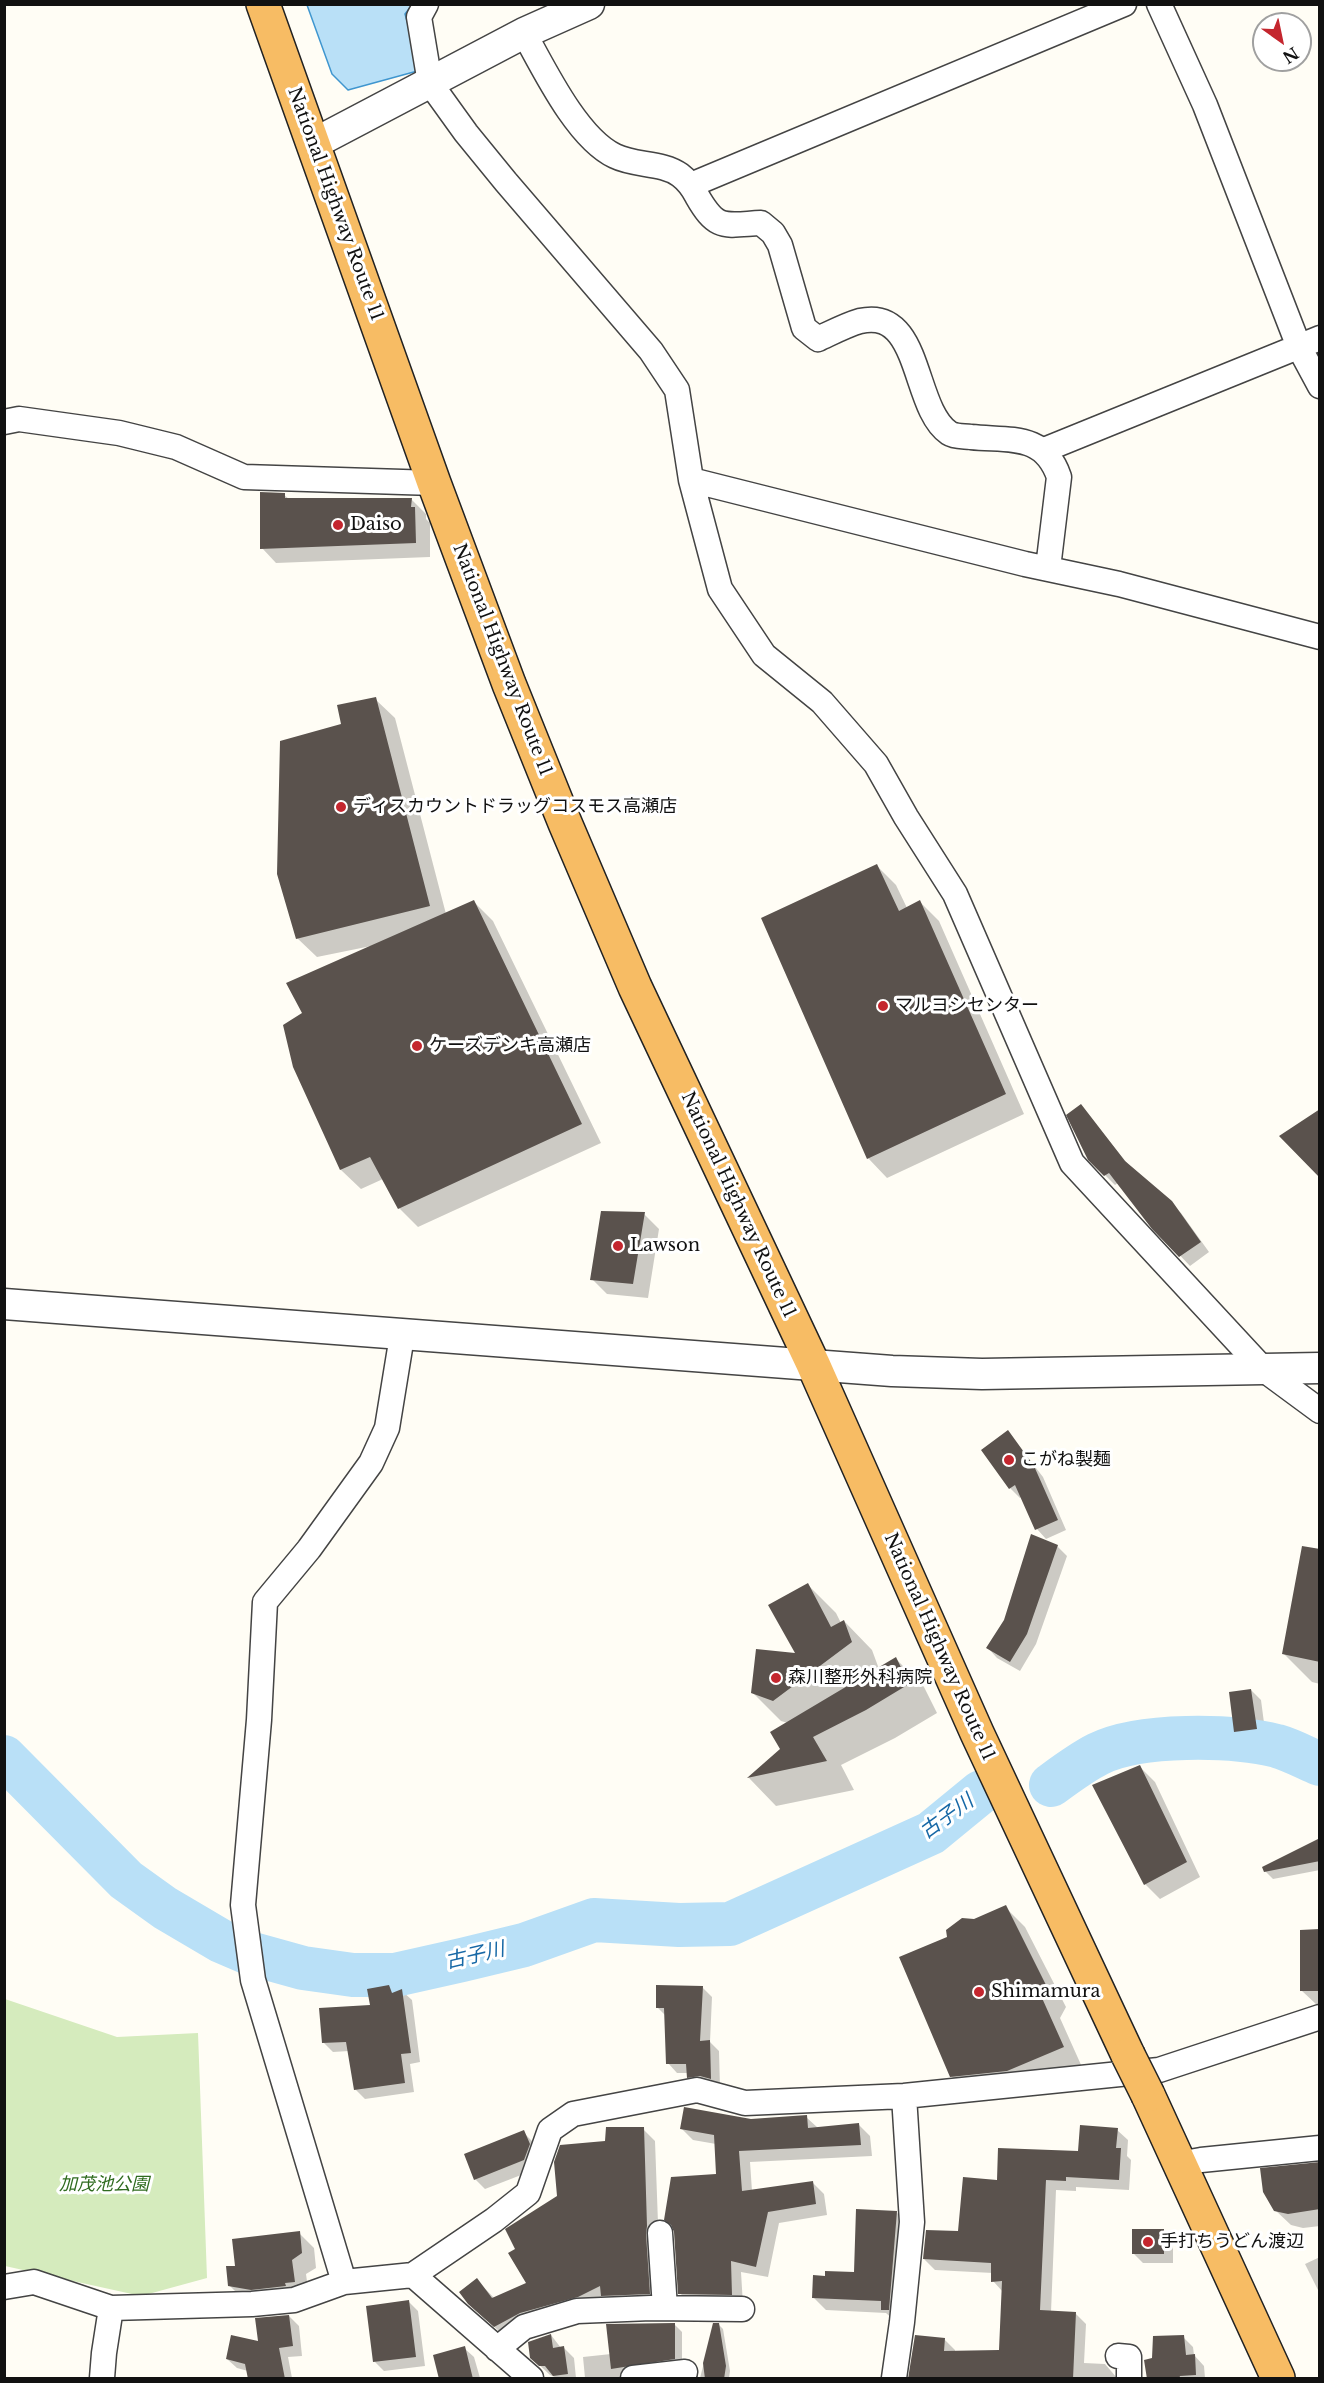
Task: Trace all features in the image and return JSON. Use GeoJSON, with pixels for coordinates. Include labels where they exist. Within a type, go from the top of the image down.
{"type":"FeatureCollection","features":[{"type":"Feature","properties":{"kind":"highway","name":"National Highway Route 11"},"geometry":{"type":"LineString","coordinates":[[263,4],[434,483],[509,684],[630,976],[813,1364],[977,1733],[1148,2095],[1278,2379]]}},
{"type":"Feature","properties":{"kind":"street"},"geometry":{"type":"LineString","coordinates":[[426,4],[419,17],[429,83],[506,182],[651,351],[677,390],[691,480],[720,589],[764,655],[822,702],[876,764],[954,894],[1072,1163],[1263,1369],[1320,1411]]}},
{"type":"Feature","properties":{"kind":"street"},"geometry":{"type":"LineString","coordinates":[[313,144],[524,33],[589,4]]}},
{"type":"Feature","properties":{"kind":"street"},"geometry":{"type":"LineString","coordinates":[[691,186],[1124,4]]}},
{"type":"Feature","properties":{"kind":"street"},"geometry":{"type":"LineString","coordinates":[[1159,4],[1309,343],[1320,387]]}},
{"type":"Feature","properties":{"kind":"street"},"geometry":{"type":"LineString","coordinates":[[524,33],[549,79],[591,140],[616,157],[671,170],[680,175],[691,186],[714,222],[729,225],[761,224],[773,233],[780,245],[804,328],[811,335],[818,339],[860,321],[876,320],[890,325],[901,336],[913,357],[932,415],[942,428],[952,435],[1023,442],[1044,450],[1054,463],[1059,477],[1048,568]]}},
{"type":"Feature","properties":{"kind":"street"},"geometry":{"type":"LineString","coordinates":[[1044,450],[1309,343]]}},
{"type":"Feature","properties":{"kind":"street"},"geometry":{"type":"LineString","coordinates":[[4,422],[19,419],[119,433],[176,447],[244,477],[434,483]]}},
{"type":"Feature","properties":{"kind":"street"},"geometry":{"type":"LineString","coordinates":[[691,480],[1119,584],[1320,637]]}},
{"type":"Feature","properties":{"kind":"street"},"geometry":{"type":"LineString","coordinates":[[4,1304],[402,1336],[892,1371],[982,1374],[1320,1368]]}},
{"type":"Feature","properties":{"kind":"street"},"geometry":{"type":"LineString","coordinates":[[344,2282],[253,1980],[243,1905],[259,1720],[265,1602],[309,1550],[371,1463],[387,1428],[402,1336]]}},
{"type":"Feature","properties":{"kind":"street"},"geometry":{"type":"LineString","coordinates":[[4,2287],[34,2282],[111,2308],[252,2304],[294,2300],[344,2282],[413,2275],[494,2220],[528,2193],[550,2130],[573,2114],[698,2090],[745,2103],[904,2096],[1160,2070],[1320,2017]]}},
{"type":"Feature","properties":{"kind":"street"},"geometry":{"type":"LineString","coordinates":[[894,2379],[912,2222],[904,2096]]}},
{"type":"Feature","properties":{"kind":"street"},"geometry":{"type":"LineString","coordinates":[[1178,2164],[1320,2148]]}},
{"type":"Feature","properties":{"kind":"street"},"geometry":{"type":"LineString","coordinates":[[660,2233],[665,2308]]}},
{"type":"Feature","properties":{"kind":"street"},"geometry":{"type":"LineString","coordinates":[[413,2275],[531,2379]]}},
{"type":"Feature","properties":{"kind":"street"},"geometry":{"type":"LineString","coordinates":[[102,2379],[111,2308]]}},
{"type":"Feature","properties":{"kind":"street"},"geometry":{"type":"LineString","coordinates":[[497,2349],[524,2327],[577,2311],[665,2308],[742,2309]]}},
{"type":"Feature","properties":{"kind":"street"},"geometry":{"type":"LineString","coordinates":[[1119,2356],[1130,2357],[1129,2379]]}},
{"type":"Feature","properties":{"kind":"street"},"geometry":{"type":"LineString","coordinates":[[633,2379],[685,2372]]}},
{"type":"Feature","properties":{"kind":"green space","name":"加茂池公園"},"geometry":{"type":"Polygon","coordinates":[[[5,1999],[117,2037],[198,2033],[207,2278],[141,2296],[5,2266],[5,1999]]]}},
{"type":"Feature","properties":{"kind":"water"},"geometry":{"type":"Polygon","coordinates":[[[307,5],[412,5],[405,14],[421,70],[348,90],[332,74],[307,5]]]}},
{"type":"Feature","properties":{"kind":"building","name":"Daiso"},"geometry":{"type":"Polygon","coordinates":[[[260,492],[285,493],[285,498],[412,498],[411,507],[415,507],[416,543],[260,549],[260,492]]]}},
{"type":"Feature","properties":{"kind":"building","name":"ディスカウントドラッグコスモス高瀬店"},"geometry":{"type":"Polygon","coordinates":[[[376,697],[430,906],[296,939],[277,874],[280,741],[341,724],[337,705],[376,697]]]}},
{"type":"Feature","properties":{"kind":"building","name":"マルヨシセンター"},"geometry":{"type":"Polygon","coordinates":[[[877,864],[899,911],[920,900],[1006,1094],[867,1159],[761,918],[877,864]]]}},
{"type":"Feature","properties":{"kind":"building","name":"ケーズデンキ高瀬店"},"geometry":{"type":"Polygon","coordinates":[[[474,900],[582,1124],[398,1209],[370,1157],[340,1170],[293,1067],[283,1025],[302,1013],[286,983],[474,900]]]}},
{"type":"Feature","properties":{"kind":"building"},"geometry":{"type":"Polygon","coordinates":[[[1081,1104],[1125,1161],[1172,1201],[1201,1242],[1179,1257],[1152,1229],[1109,1173],[1104,1176],[1088,1160],[1066,1115],[1081,1104]]]}},
{"type":"Feature","properties":{"kind":"building"},"geometry":{"type":"Polygon","coordinates":[[[1320,1109],[1320,1178],[1279,1136],[1320,1109]]]}},
{"type":"Feature","properties":{"kind":"building","name":"Lawson"},"geometry":{"type":"Polygon","coordinates":[[[601,1211],[645,1212],[633,1284],[590,1280],[601,1211]]]}},
{"type":"Feature","properties":{"kind":"building"},"geometry":{"type":"Polygon","coordinates":[[[1008,1430],[1034,1466],[1058,1520],[1035,1530],[1015,1485],[1009,1489],[981,1450],[1008,1430]]]}},
{"type":"Feature","properties":{"kind":"building"},"geometry":{"type":"Polygon","coordinates":[[[1031,1534],[1058,1545],[1027,1634],[1010,1662],[986,1648],[1004,1620],[1031,1534]]]}},
{"type":"Feature","properties":{"kind":"building"},"geometry":{"type":"Polygon","coordinates":[[[1302,1546],[1320,1549],[1320,1662],[1282,1654],[1302,1546]]]}},
{"type":"Feature","properties":{"kind":"building"},"geometry":{"type":"Polygon","coordinates":[[[808,1583],[831,1627],[844,1620],[852,1642],[773,1701],[751,1693],[756,1649],[795,1653],[768,1605],[808,1583]]]}},
{"type":"Feature","properties":{"kind":"building"},"geometry":{"type":"Polygon","coordinates":[[[896,1657],[909,1684],[866,1710],[813,1737],[827,1761],[747,1778],[780,1749],[770,1732],[896,1657]]]}},
{"type":"Feature","properties":{"kind":"building"},"geometry":{"type":"Polygon","coordinates":[[[1251,1689],[1257,1729],[1234,1732],[1229,1692],[1251,1689]]]}},
{"type":"Feature","properties":{"kind":"building"},"geometry":{"type":"Polygon","coordinates":[[[1140,1765],[1187,1862],[1144,1885],[1092,1785],[1140,1765]]]}},
{"type":"Feature","properties":{"kind":"building"},"geometry":{"type":"Polygon","coordinates":[[[1320,1838],[1320,1861],[1264,1872],[1262,1867],[1320,1838]]]}},
{"type":"Feature","properties":{"kind":"building","name":"Shimamura"},"geometry":{"type":"Polygon","coordinates":[[[1006,1905],[1047,1987],[1042,1998],[1064,2047],[1007,2071],[950,2077],[899,1957],[947,1937],[946,1930],[962,1918],[974,1919],[1006,1905]]]}},
{"type":"Feature","properties":{"kind":"building"},"geometry":{"type":"Polygon","coordinates":[[[1320,1929],[1320,1991],[1300,1991],[1300,1930],[1320,1929]]]}},
{"type":"Feature","properties":{"kind":"building"},"geometry":{"type":"Polygon","coordinates":[[[389,1985],[392,1993],[402,1989],[411,2053],[401,2054],[405,2083],[354,2090],[346,2042],[322,2043],[319,2008],[370,2005],[367,1989],[389,1985]]]}},
{"type":"Feature","properties":{"kind":"building"},"geometry":{"type":"Polygon","coordinates":[[[656,1985],[703,1986],[700,2041],[710,2040],[711,2079],[700,2076],[687,2078],[686,2064],[666,2064],[664,2008],[656,2008],[656,1985]]]}},
{"type":"Feature","properties":{"kind":"building"},"geometry":{"type":"Polygon","coordinates":[[[684,2107],[751,2119],[807,2115],[808,2128],[859,2123],[861,2145],[739,2151],[742,2191],[813,2181],[816,2204],[768,2212],[756,2267],[731,2261],[732,2295],[678,2294],[674,2232],[671,2225],[664,2220],[671,2177],[716,2174],[714,2135],[680,2129],[684,2107]]]}},
{"type":"Feature","properties":{"kind":"building"},"geometry":{"type":"Polygon","coordinates":[[[1080,2125],[1118,2128],[1116,2148],[1121,2148],[1119,2180],[1066,2177],[1066,2181],[1046,2180],[1040,2310],[1076,2312],[1073,2379],[908,2379],[915,2335],[945,2338],[944,2351],[999,2350],[1002,2281],[991,2282],[991,2263],[923,2259],[926,2230],[958,2231],[963,2177],[997,2180],[998,2148],[1078,2151],[1080,2125]]]}},
{"type":"Feature","properties":{"kind":"building"},"geometry":{"type":"Polygon","coordinates":[[[606,2127],[644,2127],[646,2234],[650,2294],[601,2296],[600,2286],[578,2297],[520,2313],[494,2327],[468,2304],[459,2292],[477,2278],[492,2298],[526,2283],[508,2253],[515,2249],[505,2229],[557,2196],[554,2162],[560,2145],[605,2141],[606,2127]]]}},
{"type":"Feature","properties":{"kind":"building"},"geometry":{"type":"Polygon","coordinates":[[[524,2130],[530,2144],[524,2160],[474,2180],[464,2154],[524,2130]]]}},
{"type":"Feature","properties":{"kind":"building"},"geometry":{"type":"Polygon","coordinates":[[[1320,2162],[1320,2209],[1288,2214],[1274,2211],[1263,2192],[1260,2168],[1320,2162]]]}},
{"type":"Feature","properties":{"kind":"building"},"geometry":{"type":"Polygon","coordinates":[[[856,2209],[897,2211],[889,2310],[881,2310],[881,2301],[812,2298],[813,2275],[825,2276],[825,2271],[854,2272],[856,2209]]]}},
{"type":"Feature","properties":{"kind":"building","name":"手打ちうどん渡辺"},"geometry":{"type":"Polygon","coordinates":[[[1132,2229],[1164,2229],[1164,2254],[1132,2254],[1132,2229]]]}},
{"type":"Feature","properties":{"kind":"building"},"geometry":{"type":"Polygon","coordinates":[[[300,2231],[302,2253],[292,2260],[295,2282],[285,2283],[286,2286],[251,2290],[228,2286],[226,2266],[235,2266],[232,2239],[300,2231]]]}},
{"type":"Feature","properties":{"kind":"building"},"geometry":{"type":"Polygon","coordinates":[[[409,2300],[416,2357],[373,2362],[366,2306],[409,2300]]]}},
{"type":"Feature","properties":{"kind":"building"},"geometry":{"type":"Polygon","coordinates":[[[289,2315],[293,2346],[279,2348],[285,2379],[248,2379],[245,2364],[226,2359],[231,2335],[258,2341],[255,2318],[289,2315]]]}},
{"type":"Feature","properties":{"kind":"building"},"geometry":{"type":"Polygon","coordinates":[[[675,2323],[675,2359],[611,2369],[606,2324],[675,2323]]]}},
{"type":"Feature","properties":{"kind":"building"},"geometry":{"type":"Polygon","coordinates":[[[713,2323],[719,2323],[726,2366],[724,2379],[705,2379],[703,2363],[713,2323]]]}},
{"type":"Feature","properties":{"kind":"building"},"geometry":{"type":"Polygon","coordinates":[[[551,2334],[553,2348],[564,2346],[568,2374],[553,2376],[545,2366],[539,2366],[530,2358],[528,2342],[551,2334]]]}},
{"type":"Feature","properties":{"kind":"building"},"geometry":{"type":"Polygon","coordinates":[[[1184,2335],[1186,2355],[1195,2354],[1196,2375],[1180,2376],[1179,2379],[1147,2379],[1144,2360],[1152,2358],[1153,2336],[1184,2335]]]}},
{"type":"Feature","properties":{"kind":"building"},"geometry":{"type":"Polygon","coordinates":[[[465,2346],[473,2379],[439,2379],[433,2355],[465,2346]]]}},
{"type":"Feature","properties":{"kind":"waterway","name":"古子川"},"geometry":{"type":"LineString","coordinates":[[1051,1785],[1098,1754],[1116,1747],[1161,1739],[1212,1738],[1258,1742],[1277,1746],[1320,1764]]}},
{"type":"Feature","properties":{"kind":"waterway","name":"古子川"},"geometry":{"type":"LineString","coordinates":[[4,1757],[126,1880],[165,1908],[221,1941],[249,1953],[303,1968],[353,1975],[395,1975],[462,1960],[524,1945],[594,1920],[679,1925],[730,1924],[931,1833],[981,1792]]}},
{"type":"Feature","properties":{"kind":"place","name":"Daiso"},"geometry":{"type":"Point","coordinates":[338,525]}},
{"type":"Feature","properties":{"kind":"place","name":"ディスカウントドラッグコスモス高瀬店"},"geometry":{"type":"Point","coordinates":[341,807]}},
{"type":"Feature","properties":{"kind":"place","name":"マルヨシセンター"},"geometry":{"type":"Point","coordinates":[883,1006]}},
{"type":"Feature","properties":{"kind":"place","name":"ケーズデンキ高瀬店"},"geometry":{"type":"Point","coordinates":[417,1046]}},
{"type":"Feature","properties":{"kind":"place","name":"Lawson"},"geometry":{"type":"Point","coordinates":[618,1246]}},
{"type":"Feature","properties":{"kind":"place","name":"こがね製麺"},"geometry":{"type":"Point","coordinates":[1009,1460]}},
{"type":"Feature","properties":{"kind":"place","name":"森川整形外科病院"},"geometry":{"type":"Point","coordinates":[776,1678]}},
{"type":"Feature","properties":{"kind":"place","name":"Shimamura"},"geometry":{"type":"Point","coordinates":[979,1992]}},
{"type":"Feature","properties":{"kind":"place","name":"手打ちうどん渡辺"},"geometry":{"type":"Point","coordinates":[1148,2242]}}]}
